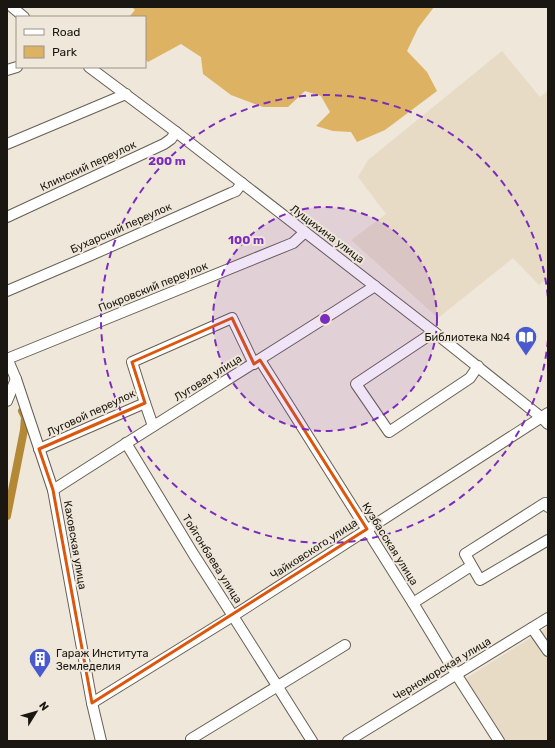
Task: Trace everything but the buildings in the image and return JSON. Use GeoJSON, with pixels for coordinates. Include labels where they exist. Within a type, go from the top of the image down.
{"type":"FeatureCollection","features":[{"type":"Feature","properties":{"kind":"street"},"geometry":{"type":"LineString","coordinates":[[12,7],[23,16]]}},
{"type":"Feature","properties":{"kind":"street","name":"Лущихина улица"},"geometry":{"type":"LineString","coordinates":[[90,68],[176,132],[546,418]]}},
{"type":"Feature","properties":{"kind":"street"},"geometry":{"type":"LineString","coordinates":[[7,144],[126,94]]}},
{"type":"Feature","properties":{"kind":"street","name":"Клинский переулок"},"geometry":{"type":"LineString","coordinates":[[7,217],[164,144],[172,139],[176,132]]}},
{"type":"Feature","properties":{"kind":"street","name":"Бухарский переулок"},"geometry":{"type":"LineString","coordinates":[[7,290],[236,191],[242,183]]}},
{"type":"Feature","properties":{"kind":"street","name":"Покровский переулок"},"geometry":{"type":"LineString","coordinates":[[7,358],[294,243],[305,232]]}},
{"type":"Feature","properties":{"kind":"street","name":"Луговая улица"},"geometry":{"type":"LineString","coordinates":[[53,490],[375,286]]}},
{"type":"Feature","properties":{"kind":"street","name":"Луговой переулок"},"geometry":{"type":"LineString","coordinates":[[39,450],[145,403],[132,362],[232,318],[257,362]]}},
{"type":"Feature","properties":{"kind":"street"},"geometry":{"type":"LineString","coordinates":[[434,332],[356,384],[389,432],[470,378],[478,366]]}},
{"type":"Feature","properties":{"kind":"street","name":"Каховская улица"},"geometry":{"type":"LineString","coordinates":[[7,358],[16,379],[53,490],[92,703],[101,741]]}},
{"type":"Feature","properties":{"kind":"street","name":"Кузбасская улица"},"geometry":{"type":"LineString","coordinates":[[257,362],[367,529],[499,741]]}},
{"type":"Feature","properties":{"kind":"street"},"geometry":{"type":"LineString","coordinates":[[7,401],[16,379]]}},
{"type":"Feature","properties":{"kind":"street"},"geometry":{"type":"LineString","coordinates":[[145,403],[153,426]]}},
{"type":"Feature","properties":{"kind":"street","name":"Чайковского улица"},"geometry":{"type":"LineString","coordinates":[[92,703],[234,616],[367,529],[546,418]]}},
{"type":"Feature","properties":{"kind":"street","name":"Тойгонбаева улица"},"geometry":{"type":"LineString","coordinates":[[126,443],[194,555],[312,741]]}},
{"type":"Feature","properties":{"kind":"street"},"geometry":{"type":"LineString","coordinates":[[548,507],[545,503],[465,554],[480,580],[548,540]]}},
{"type":"Feature","properties":{"kind":"street"},"geometry":{"type":"LineString","coordinates":[[413,603],[471,566]]}},
{"type":"Feature","properties":{"kind":"street","name":"Черноморская улица"},"geometry":{"type":"LineString","coordinates":[[348,741],[548,618]]}},
{"type":"Feature","properties":{"kind":"street"},"geometry":{"type":"LineString","coordinates":[[532,628],[548,651]]}},
{"type":"Feature","properties":{"kind":"street"},"geometry":{"type":"LineString","coordinates":[[191,739],[345,645]]}},
{"type":"Feature","properties":{"kind":"highlighted area"},"geometry":{"type":"Polygon","coordinates":[[[232,318],[254,364],[260,360],[367,529],[92,703],[53,490],[39,449],[145,403],[132,362],[232,318]]]}},
{"type":"Feature","properties":{"kind":"shaded area"},"geometry":{"type":"Polygon","coordinates":[[[502,51],[540,97],[548,91],[548,278],[539,285],[513,258],[438,318],[351,240],[386,214],[358,177],[368,160],[502,51]]]}},
{"type":"Feature","properties":{"kind":"shaded area"},"geometry":{"type":"Polygon","coordinates":[[[548,627],[548,741],[504,741],[465,679],[548,627]]]}},
{"type":"Feature","properties":{"kind":"green space"},"geometry":{"type":"Polygon","coordinates":[[[132,7],[434,7],[418,28],[407,51],[427,72],[437,91],[385,130],[357,142],[351,132],[333,131],[316,126],[330,112],[321,96],[305,91],[288,107],[263,107],[231,95],[203,74],[201,57],[181,44],[148,62],[146,60],[146,16],[130,16],[135,10],[132,7]]]}},
{"type":"Feature","properties":{"kind":"waterway"},"geometry":{"type":"LineString","coordinates":[[7,516],[24,430],[25,417],[22,411]]}},
{"type":"Feature","properties":{"kind":"place","name":"Библиотека №4"},"geometry":{"type":"Point","coordinates":[526,356]}},
{"type":"Feature","properties":{"kind":"place","name":"Гараж Института Земледелия"},"geometry":{"type":"Point","coordinates":[40,678]}}]}
